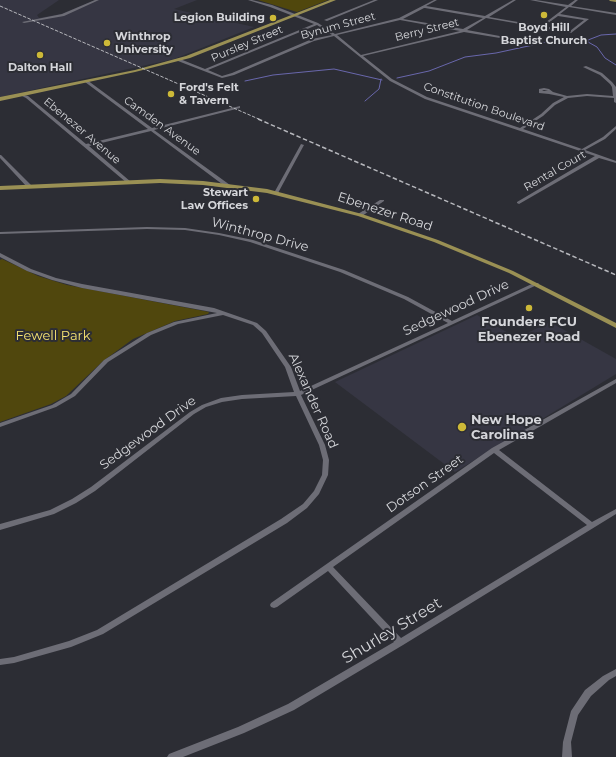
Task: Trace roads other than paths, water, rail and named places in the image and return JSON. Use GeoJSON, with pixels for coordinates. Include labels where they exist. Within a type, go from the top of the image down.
{"type":"FeatureCollection","features":[{"type":"Feature","properties":{"kind":"main road"},"geometry":{"type":"LineString","coordinates":[[0,100],[179,60],[334,0]]}},
{"type":"Feature","properties":{"kind":"main road"},"geometry":{"type":"LineString","coordinates":[[611,0],[616,1]]}},
{"type":"Feature","properties":{"kind":"main road"},"geometry":{"type":"LineString","coordinates":[[0,100],[24,96],[43,90]]}},
{"type":"Feature","properties":{"kind":"main road","name":"Ebenezer Road"},"geometry":{"type":"LineString","coordinates":[[0,188],[129,182],[182,182],[228,186],[276,193],[360,215],[461,251],[536,284],[616,326]]}},
{"type":"Feature","properties":{"kind":"street"},"geometry":{"type":"LineString","coordinates":[[24,22],[63,15],[98,0]]}},
{"type":"Feature","properties":{"kind":"street","name":"Constitution Boulevard"},"geometry":{"type":"LineString","coordinates":[[249,0],[296,15],[317,24],[333,34],[391,80],[416,93],[458,110],[616,162]]}},
{"type":"Feature","properties":{"kind":"street"},"geometry":{"type":"LineString","coordinates":[[326,20],[377,0]]}},
{"type":"Feature","properties":{"kind":"street"},"geometry":{"type":"LineString","coordinates":[[425,0],[434,1]]}},
{"type":"Feature","properties":{"kind":"street","name":"Berry Street"},"geometry":{"type":"LineString","coordinates":[[360,56],[463,31],[488,18],[515,0]]}},
{"type":"Feature","properties":{"kind":"street"},"geometry":{"type":"LineString","coordinates":[[531,0],[616,14]]}},
{"type":"Feature","properties":{"kind":"street"},"geometry":{"type":"LineString","coordinates":[[541,27],[577,0]]}},
{"type":"Feature","properties":{"kind":"street","name":"Bynum Street"},"geometry":{"type":"LineString","coordinates":[[206,70],[222,77],[233,74],[313,40],[400,19],[434,1]]}},
{"type":"Feature","properties":{"kind":"street"},"geometry":{"type":"LineString","coordinates":[[425,7],[571,32],[586,19],[558,15]]}},
{"type":"Feature","properties":{"kind":"street"},"geometry":{"type":"LineString","coordinates":[[400,19],[505,38]]}},
{"type":"Feature","properties":{"kind":"street","name":"Pursley Street"},"geometry":{"type":"LineString","coordinates":[[206,70],[317,24]]}},
{"type":"Feature","properties":{"kind":"street"},"geometry":{"type":"LineString","coordinates":[[179,60],[206,70]]}},
{"type":"Feature","properties":{"kind":"street"},"geometry":{"type":"LineString","coordinates":[[585,67],[601,74],[611,83],[614,87],[616,102]]}},
{"type":"Feature","properties":{"kind":"street","name":"Camden Avenue"},"geometry":{"type":"LineString","coordinates":[[86,81],[228,186]]}},
{"type":"Feature","properties":{"kind":"street"},"geometry":{"type":"LineString","coordinates":[[550,93],[567,97],[587,95],[615,97]]}},
{"type":"Feature","properties":{"kind":"street","name":"Ebenezer Avenue"},"geometry":{"type":"LineString","coordinates":[[24,96],[28,97],[129,182]]}},
{"type":"Feature","properties":{"kind":"street"},"geometry":{"type":"LineString","coordinates":[[520,130],[542,115],[554,104],[567,97]]}},
{"type":"Feature","properties":{"kind":"street"},"geometry":{"type":"LineString","coordinates":[[85,146],[239,107]]}},
{"type":"Feature","properties":{"kind":"street"},"geometry":{"type":"LineString","coordinates":[[583,150],[604,138],[616,127]]}},
{"type":"Feature","properties":{"kind":"street"},"geometry":{"type":"LineString","coordinates":[[276,193],[302,145]]}},
{"type":"Feature","properties":{"kind":"street"},"geometry":{"type":"LineString","coordinates":[[0,156],[29,186]]}},
{"type":"Feature","properties":{"kind":"street","name":"Rental Court"},"geometry":{"type":"LineString","coordinates":[[519,203],[599,156]]}},
{"type":"Feature","properties":{"kind":"street"},"geometry":{"type":"LineString","coordinates":[[360,215],[382,201]]}},
{"type":"Feature","properties":{"kind":"street","name":"Winthrop Drive"},"geometry":{"type":"LineString","coordinates":[[0,234],[146,228],[185,229],[219,234],[275,248],[353,275],[406,298],[452,323]]}},
{"type":"Feature","properties":{"kind":"street","name":"Alexander Road"},"geometry":{"type":"LineString","coordinates":[[0,255],[40,275],[68,283],[226,313],[255,324],[264,332],[288,367],[298,394],[322,445],[326,460],[325,475],[317,492],[305,506],[271,529],[100,632],[71,644],[14,660],[0,662]]}},
{"type":"Feature","properties":{"kind":"street","name":"Sedgewood Drive"},"geometry":{"type":"LineString","coordinates":[[0,527],[49,513],[74,501],[93,489],[192,413],[204,406],[221,400],[242,397],[298,394],[536,284]]}},
{"type":"Feature","properties":{"kind":"street"},"geometry":{"type":"LineString","coordinates":[[0,425],[54,406],[72,396],[106,361],[149,334],[176,323],[226,313]]}},
{"type":"Feature","properties":{"kind":"street","name":"Dotson Street"},"geometry":{"type":"LineString","coordinates":[[274,605],[494,450],[616,381]]}},
{"type":"Feature","properties":{"kind":"street"},"geometry":{"type":"LineString","coordinates":[[494,450],[591,525]]}},
{"type":"Feature","properties":{"kind":"street","name":"Shurley Street"},"geometry":{"type":"LineString","coordinates":[[172,757],[241,730],[291,707],[400,643],[616,511]]}},
{"type":"Feature","properties":{"kind":"street"},"geometry":{"type":"LineString","coordinates":[[329,567],[400,643]]}},
{"type":"Feature","properties":{"kind":"street"},"geometry":{"type":"LineString","coordinates":[[567,757],[567,742],[574,714],[588,693],[616,672]]}},
{"type":"Feature","properties":{"kind":"waterway"},"geometry":{"type":"LineString","coordinates":[[588,42],[588,40],[601,35],[616,34]]}},
{"type":"Feature","properties":{"kind":"waterway"},"geometry":{"type":"LineString","coordinates":[[397,78],[429,71],[465,57],[496,53],[547,42],[588,42]]}},
{"type":"Feature","properties":{"kind":"waterway"},"geometry":{"type":"LineString","coordinates":[[588,42],[597,47],[605,58],[616,65]]}},
{"type":"Feature","properties":{"kind":"waterway"},"geometry":{"type":"LineString","coordinates":[[245,81],[273,75],[334,69],[381,80]]}},
{"type":"Feature","properties":{"kind":"waterway"},"geometry":{"type":"LineString","coordinates":[[365,101],[379,89],[381,80]]}},
{"type":"Feature","properties":{"kind":"railway"},"geometry":{"type":"LineString","coordinates":[[0,6],[261,120]]}},
{"type":"Feature","properties":{"kind":"railway"},"geometry":{"type":"LineString","coordinates":[[258,119],[616,275]]}},
{"type":"Feature","properties":{"kind":"place","name":"Boyd Hill Baptist Church"},"geometry":{"type":"Point","coordinates":[544,15]}},
{"type":"Feature","properties":{"kind":"place","name":"Legion Building"},"geometry":{"type":"Point","coordinates":[273,18]}},
{"type":"Feature","properties":{"kind":"place","name":"Winthrop University"},"geometry":{"type":"Point","coordinates":[107,43]}},
{"type":"Feature","properties":{"kind":"place","name":"Dalton Hall"},"geometry":{"type":"Point","coordinates":[40,55]}},
{"type":"Feature","properties":{"kind":"place","name":"Ford's Felt & Tavern"},"geometry":{"type":"Point","coordinates":[171,94]}},
{"type":"Feature","properties":{"kind":"place","name":"Stewart Law Offices"},"geometry":{"type":"Point","coordinates":[256,199]}},
{"type":"Feature","properties":{"kind":"place","name":"Founders FCU Ebenezer Road"},"geometry":{"type":"Point","coordinates":[529,308]}},
{"type":"Feature","properties":{"kind":"place","name":"New Hope Carolinas"},"geometry":{"type":"Point","coordinates":[462,427]}},
{"type":"Feature","properties":{"kind":"park label","name":"Fewell Park"},"geometry":{"type":"Point","coordinates":[53,336]}}]}
